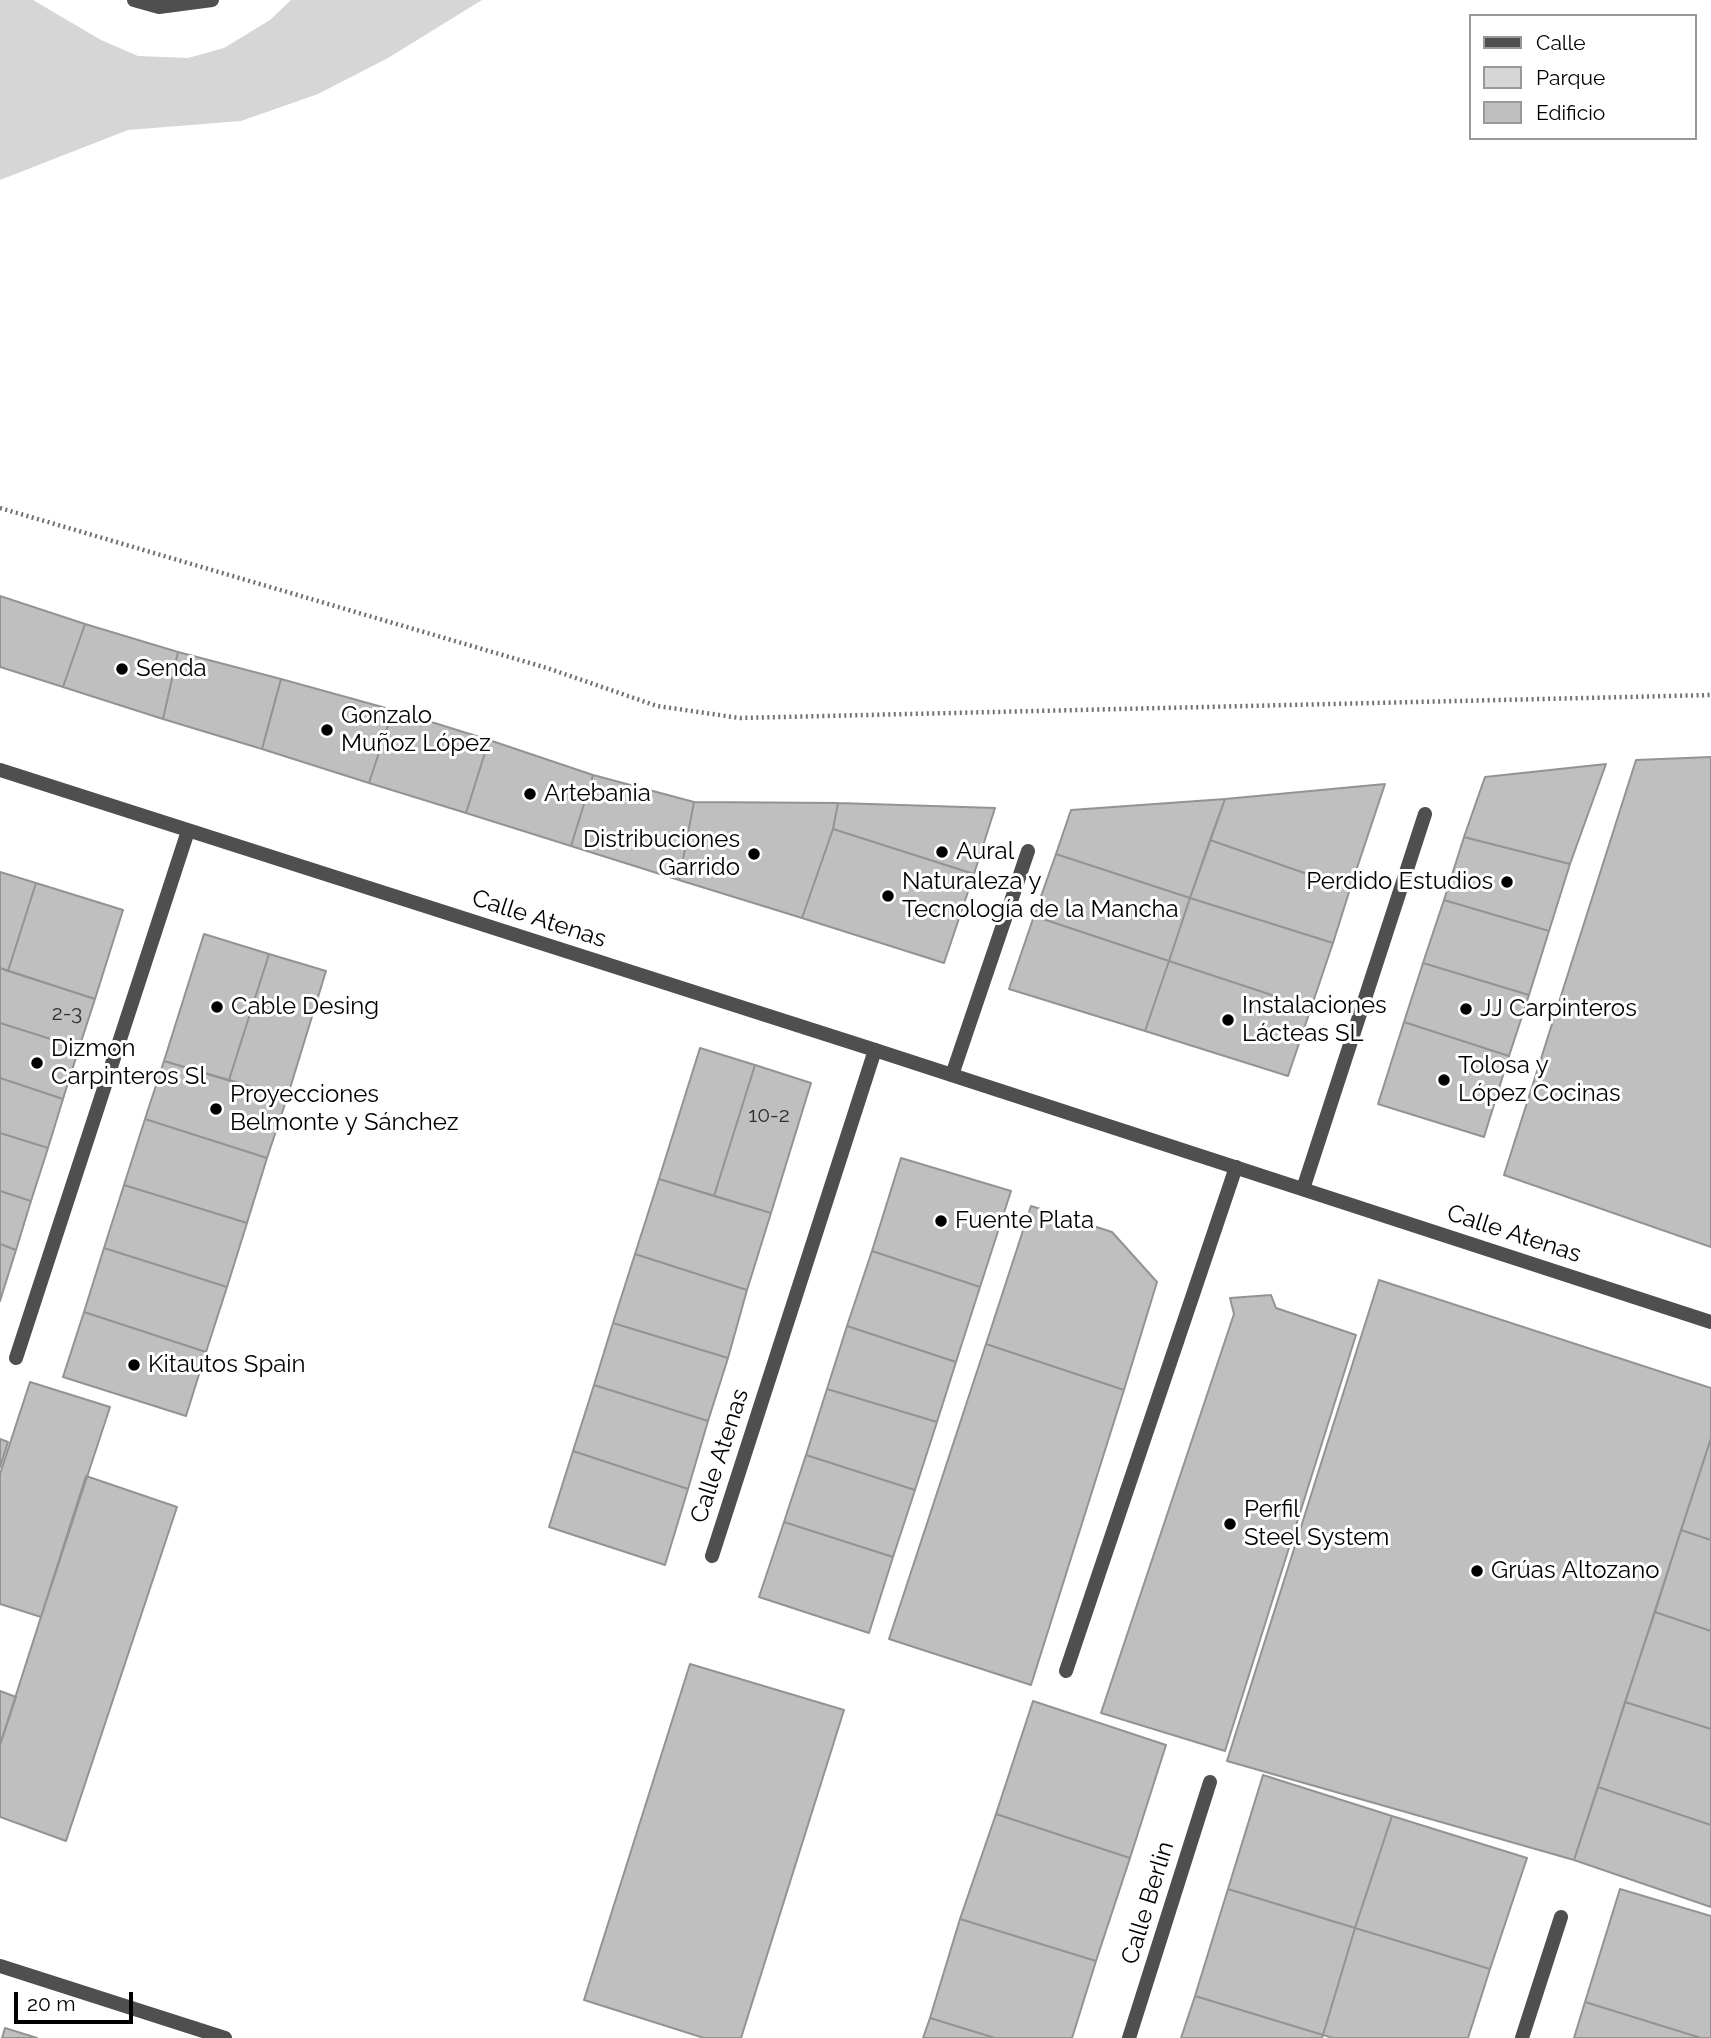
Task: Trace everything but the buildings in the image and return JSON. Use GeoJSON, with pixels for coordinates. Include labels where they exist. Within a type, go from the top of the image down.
{"type":"FeatureCollection","features":[{"type":"Feature","properties":{"kind":"street"},"geometry":{"type":"LineString","coordinates":[[134,0],[159,7],[212,0]]}},
{"type":"Feature","properties":{"kind":"street","name":"Calle Atenas"},"geometry":{"type":"LineString","coordinates":[[0,770],[875,1050],[1711,1322]]}},
{"type":"Feature","properties":{"kind":"street"},"geometry":{"type":"LineString","coordinates":[[1303,1189],[1425,814]]}},
{"type":"Feature","properties":{"kind":"street"},"geometry":{"type":"LineString","coordinates":[[16,1358],[188,831]]}},
{"type":"Feature","properties":{"kind":"street"},"geometry":{"type":"LineString","coordinates":[[952,1075],[1028,851]]}},
{"type":"Feature","properties":{"kind":"street","name":"Calle Atenas"},"geometry":{"type":"LineString","coordinates":[[712,1556],[875,1050]]}},
{"type":"Feature","properties":{"kind":"street"},"geometry":{"type":"LineString","coordinates":[[1066,1671],[1236,1167]]}},
{"type":"Feature","properties":{"kind":"street","name":"Calle Berlin"},"geometry":{"type":"LineString","coordinates":[[1129,2038],[1210,1782]]}},
{"type":"Feature","properties":{"kind":"street"},"geometry":{"type":"LineString","coordinates":[[1522,2038],[1561,1917]]}},
{"type":"Feature","properties":{"kind":"street"},"geometry":{"type":"LineString","coordinates":[[0,1966],[225,2038]]}},
{"type":"Feature","properties":{"kind":"path"},"geometry":{"type":"LineString","coordinates":[[0,508],[547,668],[657,706],[740,718],[1711,695]]}},
{"type":"Feature","properties":{"kind":"green space"},"geometry":{"type":"Polygon","coordinates":[[[0,0],[33,0],[101,40],[138,56],[188,58],[224,48],[270,20],[291,0],[482,0],[388,58],[318,94],[241,121],[128,130],[0,180],[0,0]]]}},
{"type":"Feature","properties":{"kind":"place","name":"Senda"},"geometry":{"type":"Point","coordinates":[122,669]}},
{"type":"Feature","properties":{"kind":"place","name":"Gonzalo Muñoz López"},"geometry":{"type":"Point","coordinates":[327,730]}},
{"type":"Feature","properties":{"kind":"place","name":"Artebania"},"geometry":{"type":"Point","coordinates":[530,794]}},
{"type":"Feature","properties":{"kind":"place","name":"Aural"},"geometry":{"type":"Point","coordinates":[942,852]}},
{"type":"Feature","properties":{"kind":"place","name":"Distribuciones Garrido"},"geometry":{"type":"Point","coordinates":[754,854]}},
{"type":"Feature","properties":{"kind":"place","name":"Perdido Estudios"},"geometry":{"type":"Point","coordinates":[1507,882]}},
{"type":"Feature","properties":{"kind":"place","name":"Naturaleza y Tecnología de la Mancha"},"geometry":{"type":"Point","coordinates":[888,896]}},
{"type":"Feature","properties":{"kind":"place","name":"Cable Desing"},"geometry":{"type":"Point","coordinates":[217,1007]}},
{"type":"Feature","properties":{"kind":"place","name":"JJ Carpinteros"},"geometry":{"type":"Point","coordinates":[1466,1009]}},
{"type":"Feature","properties":{"kind":"place","name":"Instalaciones Lácteas SL"},"geometry":{"type":"Point","coordinates":[1228,1020]}},
{"type":"Feature","properties":{"kind":"place","name":"Dizmon Carpinteros Sl"},"geometry":{"type":"Point","coordinates":[37,1063]}},
{"type":"Feature","properties":{"kind":"place","name":"Tolosa y López Cocinas"},"geometry":{"type":"Point","coordinates":[1444,1080]}},
{"type":"Feature","properties":{"kind":"place","name":"Proyecciones Belmonte y Sánchez"},"geometry":{"type":"Point","coordinates":[216,1109]}},
{"type":"Feature","properties":{"kind":"place","name":"Fuente Plata"},"geometry":{"type":"Point","coordinates":[941,1221]}},
{"type":"Feature","properties":{"kind":"place","name":"Kitautos Spain"},"geometry":{"type":"Point","coordinates":[134,1365]}},
{"type":"Feature","properties":{"kind":"place","name":"Perfil Steel System"},"geometry":{"type":"Point","coordinates":[1230,1524]}},
{"type":"Feature","properties":{"kind":"place","name":"Grúas Altozano"},"geometry":{"type":"Point","coordinates":[1477,1571]}}]}
